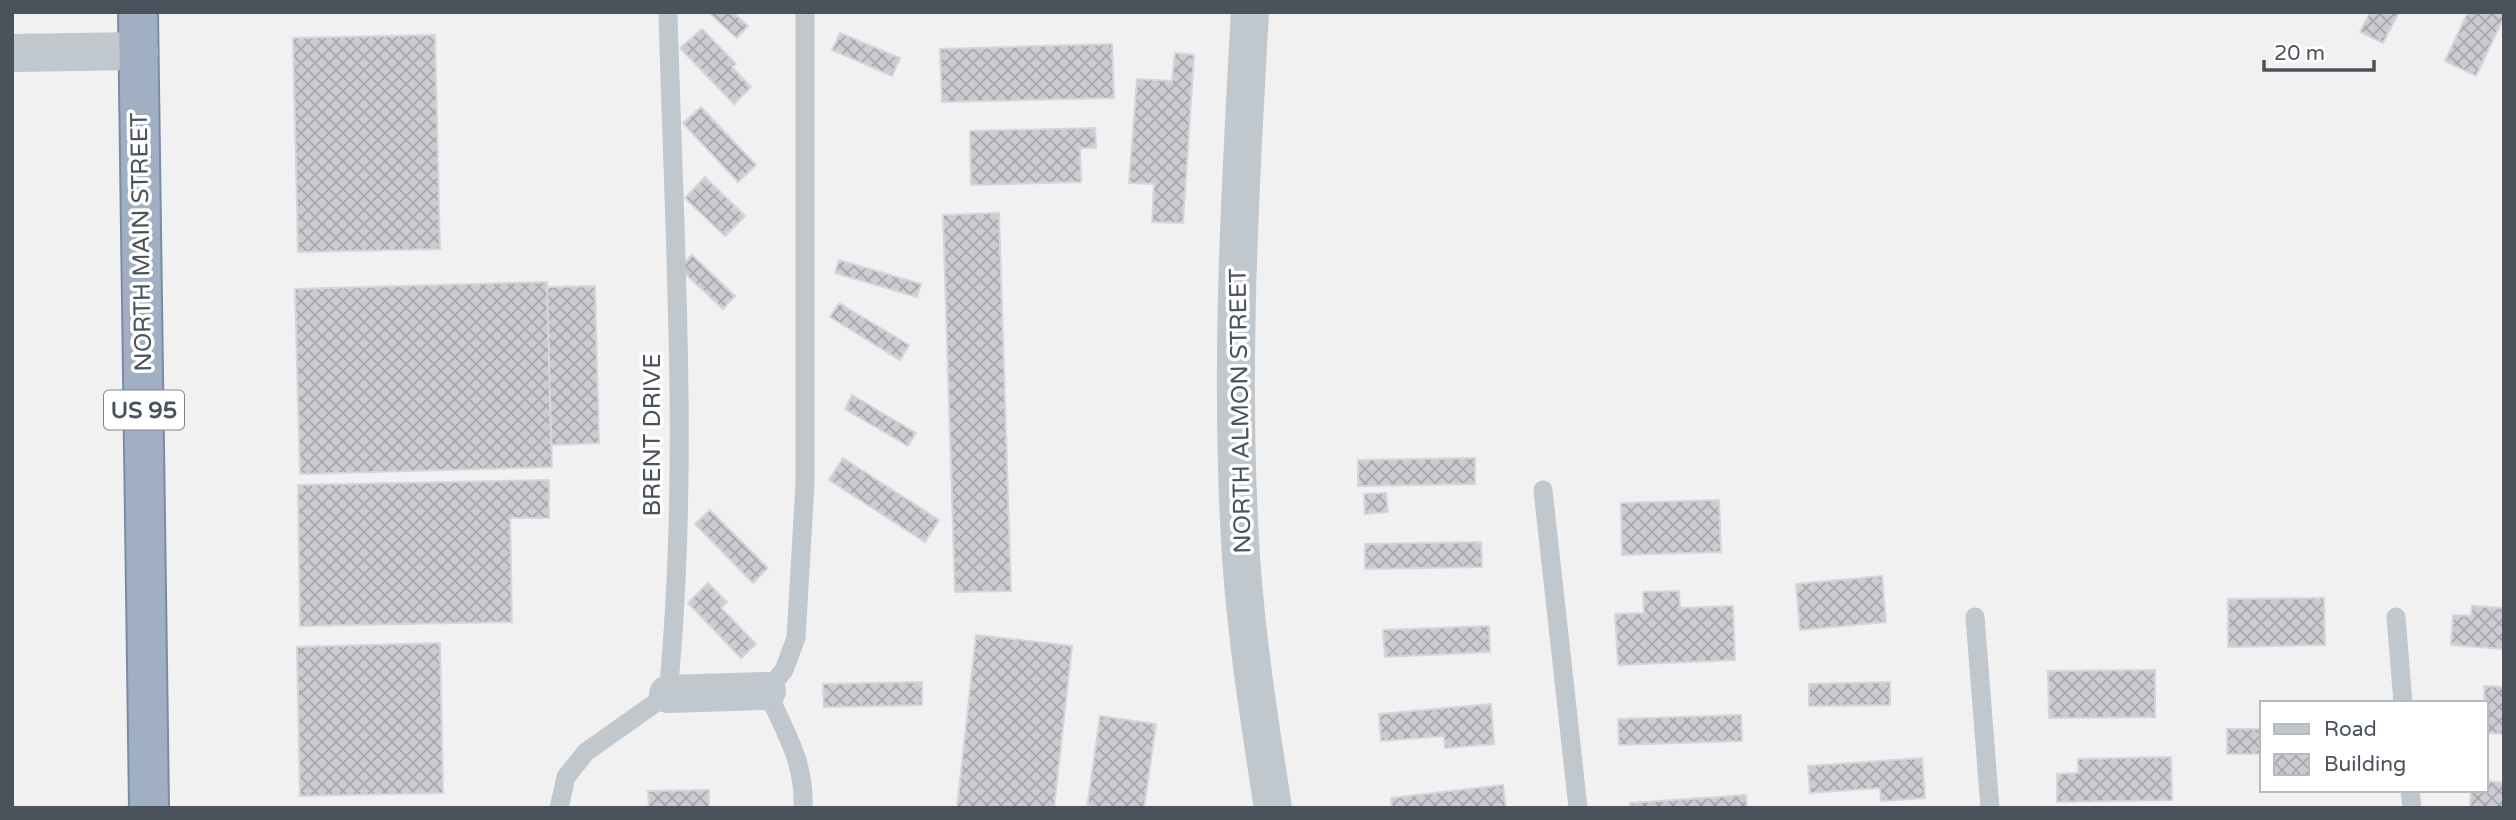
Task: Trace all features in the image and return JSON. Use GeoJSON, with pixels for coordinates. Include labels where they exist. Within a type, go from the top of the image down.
{"type":"FeatureCollection","features":[{"type":"Feature","properties":{"kind":"highway","name":"NORTH MAIN STREET"},"geometry":{"type":"LineString","coordinates":[[138,12],[149,808]]}},
{"type":"Feature","properties":{"kind":"street","name":"NORTH ALMON STREET"},"geometry":{"type":"LineString","coordinates":[[1250,12],[1240,197],[1236,372],[1240,541],[1256,702],[1273,808]]}},
{"type":"Feature","properties":{"kind":"street"},"geometry":{"type":"LineString","coordinates":[[12,52],[139,51]]}},
{"type":"Feature","properties":{"kind":"street"},"geometry":{"type":"LineString","coordinates":[[668,694],[767,691]]}},
{"type":"Feature","properties":{"kind":"lane","name":"BRENT DRIVE"},"geometry":{"type":"LineString","coordinates":[[668,12],[678,388],[677,603],[668,694]]}},
{"type":"Feature","properties":{"kind":"lane"},"geometry":{"type":"LineString","coordinates":[[803,808],[804,780],[794,748],[767,691],[784,670],[796,638],[804,484],[806,12]]}},
{"type":"Feature","properties":{"kind":"lane"},"geometry":{"type":"LineString","coordinates":[[1543,490],[1578,808]]}},
{"type":"Feature","properties":{"kind":"lane"},"geometry":{"type":"LineString","coordinates":[[1975,617],[1990,808]]}},
{"type":"Feature","properties":{"kind":"lane"},"geometry":{"type":"LineString","coordinates":[[2396,617],[2403,701]]}},
{"type":"Feature","properties":{"kind":"lane"},"geometry":{"type":"LineString","coordinates":[[559,808],[566,777],[586,752],[668,694]]}},
{"type":"Feature","properties":{"kind":"building"},"geometry":{"type":"Polygon","coordinates":[[[708,12],[733,12],[748,26],[737,38],[708,12]]]}},
{"type":"Feature","properties":{"kind":"building"},"geometry":{"type":"Polygon","coordinates":[[[2370,12],[2399,12],[2383,43],[2360,32],[2370,12]]]}},
{"type":"Feature","properties":{"kind":"building"},"geometry":{"type":"Polygon","coordinates":[[[2468,12],[2504,12],[2504,24],[2501,23],[2476,76],[2445,61],[2468,12]]]}},
{"type":"Feature","properties":{"kind":"building"},"geometry":{"type":"Polygon","coordinates":[[[702,29],[736,64],[732,67],[751,87],[734,104],[680,48],[702,29]]]}},
{"type":"Feature","properties":{"kind":"building"},"geometry":{"type":"Polygon","coordinates":[[[840,33],[900,58],[892,76],[832,50],[840,33]]]}},
{"type":"Feature","properties":{"kind":"building"},"geometry":{"type":"Polygon","coordinates":[[[435,35],[440,249],[298,252],[293,38],[435,35]]]}},
{"type":"Feature","properties":{"kind":"building"},"geometry":{"type":"Polygon","coordinates":[[[1112,44],[1114,98],[942,102],[940,49],[1112,44]]]}},
{"type":"Feature","properties":{"kind":"building"},"geometry":{"type":"Polygon","coordinates":[[[1175,53],[1194,55],[1183,223],[1152,222],[1154,184],[1129,183],[1137,79],[1172,81],[1175,53]]]}},
{"type":"Feature","properties":{"kind":"building"},"geometry":{"type":"Polygon","coordinates":[[[701,107],[756,165],[738,182],[683,123],[701,107]]]}},
{"type":"Feature","properties":{"kind":"building"},"geometry":{"type":"Polygon","coordinates":[[[1095,128],[1096,148],[1080,148],[1081,182],[971,185],[970,131],[1095,128]]]}},
{"type":"Feature","properties":{"kind":"building"},"geometry":{"type":"Polygon","coordinates":[[[705,177],[745,216],[725,236],[685,198],[705,177]]]}},
{"type":"Feature","properties":{"kind":"building"},"geometry":{"type":"Polygon","coordinates":[[[999,213],[1011,591],[955,592],[943,215],[999,213]]]}},
{"type":"Feature","properties":{"kind":"building"},"geometry":{"type":"Polygon","coordinates":[[[692,255],[735,296],[723,309],[679,268],[692,255]]]}},
{"type":"Feature","properties":{"kind":"building"},"geometry":{"type":"Polygon","coordinates":[[[839,260],[921,284],[917,297],[835,273],[839,260]]]}},
{"type":"Feature","properties":{"kind":"building"},"geometry":{"type":"Polygon","coordinates":[[[547,282],[552,467],[300,474],[295,289],[547,282]]]}},
{"type":"Feature","properties":{"kind":"building"},"geometry":{"type":"Polygon","coordinates":[[[595,286],[599,443],[551,445],[547,287],[595,286]]]}},
{"type":"Feature","properties":{"kind":"building"},"geometry":{"type":"Polygon","coordinates":[[[839,303],[909,345],[900,360],[830,317],[839,303]]]}},
{"type":"Feature","properties":{"kind":"building"},"geometry":{"type":"Polygon","coordinates":[[[852,395],[916,433],[908,446],[845,409],[852,395]]]}},
{"type":"Feature","properties":{"kind":"building"},"geometry":{"type":"Polygon","coordinates":[[[843,458],[939,520],[925,542],[829,480],[843,458]]]}},
{"type":"Feature","properties":{"kind":"building"},"geometry":{"type":"Polygon","coordinates":[[[1475,458],[1475,484],[1358,486],[1358,460],[1475,458]]]}},
{"type":"Feature","properties":{"kind":"building"},"geometry":{"type":"Polygon","coordinates":[[[549,480],[549,518],[510,518],[512,622],[300,626],[298,485],[549,480]]]}},
{"type":"Feature","properties":{"kind":"building"},"geometry":{"type":"Polygon","coordinates":[[[1386,493],[1388,512],[1365,514],[1364,494],[1386,493]]]}},
{"type":"Feature","properties":{"kind":"building"},"geometry":{"type":"Polygon","coordinates":[[[1719,500],[1721,552],[1622,555],[1621,503],[1719,500]]]}},
{"type":"Feature","properties":{"kind":"building"},"geometry":{"type":"Polygon","coordinates":[[[710,510],[768,568],[753,583],[695,524],[710,510]]]}},
{"type":"Feature","properties":{"kind":"building"},"geometry":{"type":"Polygon","coordinates":[[[1481,542],[1482,567],[1365,569],[1365,544],[1481,542]]]}},
{"type":"Feature","properties":{"kind":"building"},"geometry":{"type":"Polygon","coordinates":[[[1882,576],[1886,622],[1800,630],[1796,584],[1882,576]]]}},
{"type":"Feature","properties":{"kind":"building"},"geometry":{"type":"Polygon","coordinates":[[[708,583],[727,602],[721,608],[756,644],[741,658],[688,603],[708,583]]]}},
{"type":"Feature","properties":{"kind":"building"},"geometry":{"type":"Polygon","coordinates":[[[1679,591],[1680,608],[1733,606],[1735,660],[1618,665],[1615,614],[1644,613],[1643,592],[1679,591]]]}},
{"type":"Feature","properties":{"kind":"building"},"geometry":{"type":"Polygon","coordinates":[[[2324,598],[2325,645],[2228,647],[2228,599],[2324,598]]]}},
{"type":"Feature","properties":{"kind":"building"},"geometry":{"type":"Polygon","coordinates":[[[2472,606],[2504,608],[2504,649],[2451,645],[2453,615],[2471,616],[2472,606]]]}},
{"type":"Feature","properties":{"kind":"building"},"geometry":{"type":"Polygon","coordinates":[[[1489,626],[1490,652],[1385,657],[1383,630],[1489,626]]]}},
{"type":"Feature","properties":{"kind":"building"},"geometry":{"type":"Polygon","coordinates":[[[976,635],[1072,646],[1054,808],[957,808],[976,635]]]}},
{"type":"Feature","properties":{"kind":"building"},"geometry":{"type":"Polygon","coordinates":[[[440,643],[443,793],[300,796],[297,647],[440,643]]]}},
{"type":"Feature","properties":{"kind":"building"},"geometry":{"type":"Polygon","coordinates":[[[2155,670],[2155,717],[2049,718],[2048,671],[2155,670]]]}},
{"type":"Feature","properties":{"kind":"building"},"geometry":{"type":"Polygon","coordinates":[[[922,682],[922,705],[824,707],[823,684],[922,682]]]}},
{"type":"Feature","properties":{"kind":"building"},"geometry":{"type":"Polygon","coordinates":[[[1890,682],[1890,705],[1809,706],[1809,684],[1890,682]]]}},
{"type":"Feature","properties":{"kind":"building"},"geometry":{"type":"Polygon","coordinates":[[[2484,686],[2504,687],[2504,734],[2488,733],[2488,701],[2485,701],[2484,686]]]}},
{"type":"Feature","properties":{"kind":"building"},"geometry":{"type":"Polygon","coordinates":[[[1491,704],[1494,744],[1445,748],[1444,736],[1381,741],[1379,714],[1491,704]]]}},
{"type":"Feature","properties":{"kind":"building"},"geometry":{"type":"Polygon","coordinates":[[[1741,715],[1742,741],[1619,745],[1618,719],[1741,715]]]}},
{"type":"Feature","properties":{"kind":"building"},"geometry":{"type":"Polygon","coordinates":[[[1100,716],[1156,724],[1144,808],[1087,808],[1100,716]]]}},
{"type":"Feature","properties":{"kind":"building"},"geometry":{"type":"Polygon","coordinates":[[[2227,729],[2260,729],[2260,754],[2227,754],[2227,729]]]}},
{"type":"Feature","properties":{"kind":"building"},"geometry":{"type":"Polygon","coordinates":[[[2171,757],[2172,800],[2057,802],[2057,774],[2078,773],[2078,759],[2171,757]]]}},
{"type":"Feature","properties":{"kind":"building"},"geometry":{"type":"Polygon","coordinates":[[[1922,758],[1925,798],[1881,801],[1880,788],[1810,793],[1808,766],[1922,758]]]}},
{"type":"Feature","properties":{"kind":"building"},"geometry":{"type":"Polygon","coordinates":[[[2488,781],[2504,783],[2504,808],[2470,808],[2471,792],[2488,792],[2488,781]]]}},
{"type":"Feature","properties":{"kind":"building"},"geometry":{"type":"Polygon","coordinates":[[[1503,785],[1506,808],[1392,808],[1391,798],[1503,785]]]}},
{"type":"Feature","properties":{"kind":"building"},"geometry":{"type":"Polygon","coordinates":[[[709,790],[709,808],[649,808],[648,791],[709,790]]]}},
{"type":"Feature","properties":{"kind":"building"},"geometry":{"type":"Polygon","coordinates":[[[1746,795],[1747,808],[1631,808],[1630,803],[1746,795]]]}}]}
